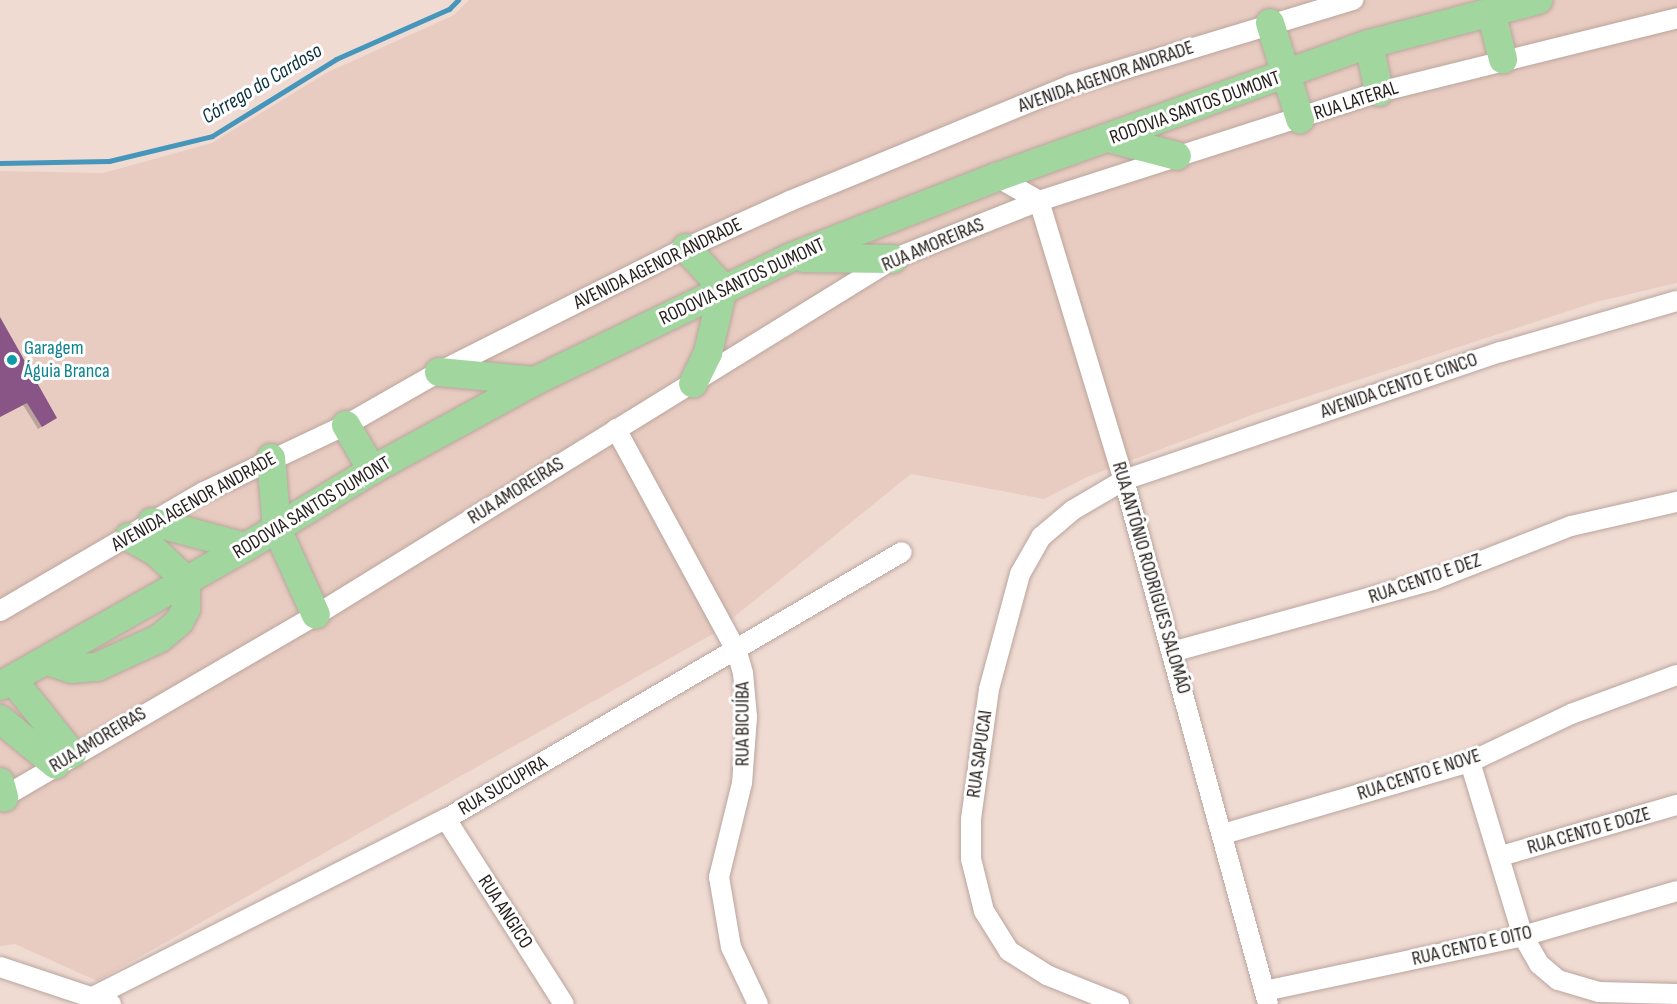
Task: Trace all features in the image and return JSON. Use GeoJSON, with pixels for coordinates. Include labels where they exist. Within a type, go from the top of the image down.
{"type":"FeatureCollection","features":[{"type":"Feature","properties":{"kind":"highway","name":"RODOVIA SANTOS DUMONT"},"geometry":{"type":"LineString","coordinates":[[6,683],[246,548],[372,470],[535,381],[789,258],[997,177],[1112,139],[1369,44],[1538,0]]}},
{"type":"Feature","properties":{"kind":"highway"},"geometry":{"type":"LineString","coordinates":[[1491,12],[1503,59]]}},
{"type":"Feature","properties":{"kind":"highway"},"geometry":{"type":"LineString","coordinates":[[1270,23],[1300,119]]}},
{"type":"Feature","properties":{"kind":"highway"},"geometry":{"type":"LineString","coordinates":[[1369,44],[1379,92]]}},
{"type":"Feature","properties":{"kind":"highway"},"geometry":{"type":"LineString","coordinates":[[1112,139],[1177,156]]}},
{"type":"Feature","properties":{"kind":"highway"},"geometry":{"type":"LineString","coordinates":[[686,248],[723,288],[708,353],[693,384]]}},
{"type":"Feature","properties":{"kind":"highway"},"geometry":{"type":"LineString","coordinates":[[789,258],[893,259]]}},
{"type":"Feature","properties":{"kind":"highway"},"geometry":{"type":"LineString","coordinates":[[439,372],[535,381]]}},
{"type":"Feature","properties":{"kind":"highway"},"geometry":{"type":"LineString","coordinates":[[346,425],[372,470]]}},
{"type":"Feature","properties":{"kind":"highway"},"geometry":{"type":"LineString","coordinates":[[271,458],[277,529],[316,615]]}},
{"type":"Feature","properties":{"kind":"highway"},"geometry":{"type":"LineString","coordinates":[[152,522],[246,548]]}},
{"type":"Feature","properties":{"kind":"highway"},"geometry":{"type":"LineString","coordinates":[[47,661],[85,670],[160,638],[179,622],[186,609],[186,580],[156,552],[129,537]]}},
{"type":"Feature","properties":{"kind":"highway"},"geometry":{"type":"LineString","coordinates":[[6,683],[64,760]]}},
{"type":"Feature","properties":{"kind":"highway"},"geometry":{"type":"LineString","coordinates":[[0,719],[64,760]]}},
{"type":"Feature","properties":{"kind":"street","name":"AVENIDA AGENOR ANDRADE"},"geometry":{"type":"LineString","coordinates":[[0,611],[152,522],[271,458],[346,425],[439,372],[686,248],[790,201],[1071,85],[1270,23],[1353,0]]}},
{"type":"Feature","properties":{"kind":"street","name":"RUA LATERAL"},"geometry":{"type":"LineString","coordinates":[[1039,201],[1379,92],[1503,59],[1677,18]]}},
{"type":"Feature","properties":{"kind":"street"},"geometry":{"type":"LineString","coordinates":[[997,177],[1039,201]]}},
{"type":"Feature","properties":{"kind":"street","name":"RUA AMOREIRAS"},"geometry":{"type":"LineString","coordinates":[[1,793],[64,760],[316,615],[893,259],[1039,201]]}},
{"type":"Feature","properties":{"kind":"street","name":"RUA ANTÔNIO RODRIGUES SALOMÃO"},"geometry":{"type":"LineString","coordinates":[[1039,201],[1124,480],[1223,834],[1266,998]]}},
{"type":"Feature","properties":{"kind":"street","name":"AVENIDA CENTO E CINCO"},"geometry":{"type":"LineString","coordinates":[[1124,480],[1501,352],[1677,301]]}},
{"type":"Feature","properties":{"kind":"street","name":"RUA BICUÍBA"},"geometry":{"type":"LineString","coordinates":[[616,429],[737,652],[746,692],[746,751],[731,835],[719,877],[720,902],[740,972],[758,1004]]}},
{"type":"Feature","properties":{"kind":"street","name":"RUA SAPUCAI"},"geometry":{"type":"LineString","coordinates":[[1119,1004],[1047,975],[1009,951],[994,931],[979,894],[971,859],[971,829],[989,689],[1020,574],[1041,537],[1073,510],[1124,480]]}},
{"type":"Feature","properties":{"kind":"street","name":"RUA CENTO E DEZ"},"geometry":{"type":"LineString","coordinates":[[1172,652],[1432,580],[1571,526],[1677,502]]}},
{"type":"Feature","properties":{"kind":"street","name":"RUA SUCUPIRA"},"geometry":{"type":"LineString","coordinates":[[91,998],[446,819],[737,652],[902,552]]}},
{"type":"Feature","properties":{"kind":"street","name":"RUA CENTO E NOVE"},"geometry":{"type":"LineString","coordinates":[[1223,834],[1470,762],[1571,714],[1677,675]]}},
{"type":"Feature","properties":{"kind":"street"},"geometry":{"type":"LineString","coordinates":[[1470,762],[1501,856],[1523,936],[1539,964],[1558,980],[1599,992],[1677,994]]}},
{"type":"Feature","properties":{"kind":"street","name":"RUA CENTO E DOZE"},"geometry":{"type":"LineString","coordinates":[[1501,856],[1677,805]]}},
{"type":"Feature","properties":{"kind":"street","name":"RUA ANGICO"},"geometry":{"type":"LineString","coordinates":[[446,819],[564,1004]]}},
{"type":"Feature","properties":{"kind":"street","name":"RUA CENTO E OITO"},"geometry":{"type":"LineString","coordinates":[[1266,998],[1523,936],[1677,891]]}},
{"type":"Feature","properties":{"kind":"street"},"geometry":{"type":"LineString","coordinates":[[0,967],[111,1004]]}},
{"type":"Feature","properties":{"kind":"shaded area"},"geometry":{"type":"Polygon","coordinates":[[[469,0],[1677,0],[1677,283],[1596,302],[1257,413],[1087,477],[1044,499],[911,474],[713,634],[97,981],[15,944],[0,946],[0,171],[103,173],[212,143],[328,72],[454,15],[469,0]]]}},
{"type":"Feature","properties":{"kind":"building","name":"Garagem Águia Branca"},"geometry":{"type":"Polygon","coordinates":[[[0,317],[57,418],[42,427],[27,403],[0,417],[0,317]]]}},
{"type":"Feature","properties":{"kind":"waterway","name":"Córrego do Cardoso"},"geometry":{"type":"LineString","coordinates":[[0,163],[109,161],[212,136],[336,59],[449,9],[458,0]]}},
{"type":"Feature","properties":{"kind":"place","name":"Garagem Águia Branca"},"geometry":{"type":"Point","coordinates":[12,360]}}]}
